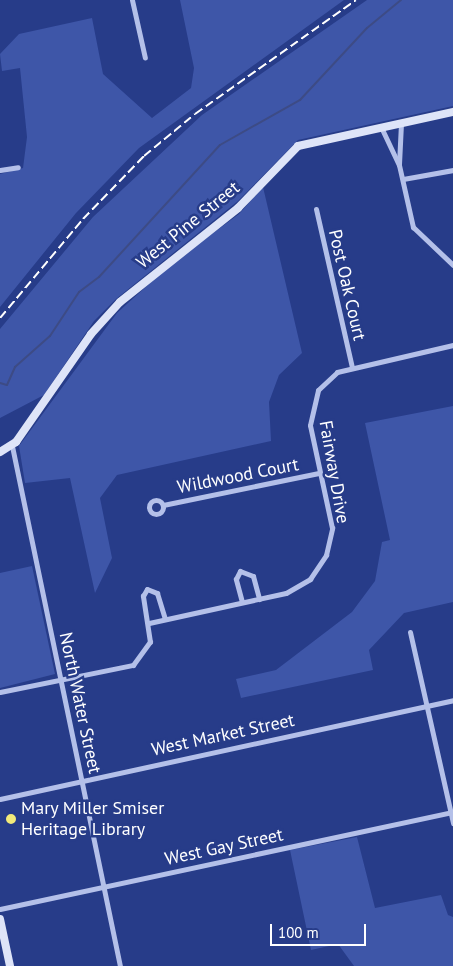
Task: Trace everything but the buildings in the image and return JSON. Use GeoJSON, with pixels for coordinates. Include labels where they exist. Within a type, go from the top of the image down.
{"type":"FeatureCollection","features":[{"type":"Feature","properties":{"kind":"street"},"geometry":{"type":"LineString","coordinates":[[132,0],[145,58]]}},
{"type":"Feature","properties":{"kind":"street","name":"West Pine Street"},"geometry":{"type":"LineString","coordinates":[[0,452],[12,446],[91,334],[120,302],[238,208],[298,146],[453,112]]}},
{"type":"Feature","properties":{"kind":"street"},"geometry":{"type":"LineString","coordinates":[[399,165],[401,123]]}},
{"type":"Feature","properties":{"kind":"street"},"geometry":{"type":"LineString","coordinates":[[381,127],[399,165],[413,227],[453,265]]}},
{"type":"Feature","properties":{"kind":"street"},"geometry":{"type":"LineString","coordinates":[[0,170],[18,167]]}},
{"type":"Feature","properties":{"kind":"street"},"geometry":{"type":"LineString","coordinates":[[403,180],[453,170]]}},
{"type":"Feature","properties":{"kind":"street","name":"Post Oak Court"},"geometry":{"type":"LineString","coordinates":[[316,209],[352,367]]}},
{"type":"Feature","properties":{"kind":"street","name":"Fairway Drive"},"geometry":{"type":"LineString","coordinates":[[149,622],[242,602],[298,587],[320,567],[332,528],[310,425],[312,400],[324,380],[352,367],[453,345]]}},
{"type":"Feature","properties":{"kind":"street","name":"North Water Street"},"geometry":{"type":"LineString","coordinates":[[12,446],[120,966]]}},
{"type":"Feature","properties":{"kind":"street","name":"Wildwood Court"},"geometry":{"type":"LineString","coordinates":[[163,505],[320,474]]}},
{"type":"Feature","properties":{"kind":"street"},"geometry":{"type":"LineString","coordinates":[[242,602],[236,579],[240,571],[253,576],[259,598]]}},
{"type":"Feature","properties":{"kind":"street"},"geometry":{"type":"LineString","coordinates":[[0,692],[133,665],[146,653],[149,622],[143,596],[147,589],[157,593],[164,619]]}},
{"type":"Feature","properties":{"kind":"street"},"geometry":{"type":"LineString","coordinates":[[410,632],[453,823]]}},
{"type":"Feature","properties":{"kind":"street","name":"West Market Street"},"geometry":{"type":"LineString","coordinates":[[0,798],[453,700]]}},
{"type":"Feature","properties":{"kind":"street","name":"West Gay Street"},"geometry":{"type":"LineString","coordinates":[[0,909],[452,812]]}},
{"type":"Feature","properties":{"kind":"street"},"geometry":{"type":"LineString","coordinates":[[0,919],[10,966]]}},
{"type":"Feature","properties":{"kind":"shaded area"},"geometry":{"type":"Polygon","coordinates":[[[180,0],[344,0],[139,148],[76,213],[0,307],[0,174],[23,168],[27,137],[20,68],[2,71],[0,54],[19,34],[92,18],[103,74],[152,118],[191,88],[194,68],[180,0]]]}},
{"type":"Feature","properties":{"kind":"shaded area"},"geometry":{"type":"Polygon","coordinates":[[[367,0],[453,0],[453,106],[298,140],[238,201],[116,299],[94,321],[44,395],[0,418],[0,329],[93,217],[202,115],[367,0]]]}},
{"type":"Feature","properties":{"kind":"shaded area"},"geometry":{"type":"Polygon","coordinates":[[[263,187],[302,353],[279,375],[269,402],[271,441],[117,475],[100,498],[112,558],[95,593],[70,478],[25,483],[19,446],[117,313],[171,264],[239,214],[263,187]]]}},
{"type":"Feature","properties":{"kind":"shaded area"},"geometry":{"type":"Polygon","coordinates":[[[453,406],[453,602],[404,613],[369,650],[373,670],[241,698],[236,679],[276,670],[352,612],[375,581],[382,542],[390,540],[365,423],[453,406]]]}},
{"type":"Feature","properties":{"kind":"shaded area"},"geometry":{"type":"Polygon","coordinates":[[[32,566],[55,674],[0,688],[0,573],[32,566]]]}},
{"type":"Feature","properties":{"kind":"shaded area"},"geometry":{"type":"Polygon","coordinates":[[[357,837],[375,908],[441,895],[448,915],[453,917],[453,966],[354,966],[338,944],[311,950],[290,850],[357,837]]]}},
{"type":"Feature","properties":{"kind":"waterway"},"geometry":{"type":"LineString","coordinates":[[0,383],[7,385],[15,367],[50,336],[79,292],[99,277],[220,145],[300,100],[367,28],[401,0]]}},
{"type":"Feature","properties":{"kind":"railway"},"geometry":{"type":"LineString","coordinates":[[0,318],[83,219],[144,156],[195,114],[356,0]]}},
{"type":"Feature","properties":{"kind":"place","name":"Mary Miller Smiser Heritage Library"},"geometry":{"type":"Point","coordinates":[11,819]}}]}
